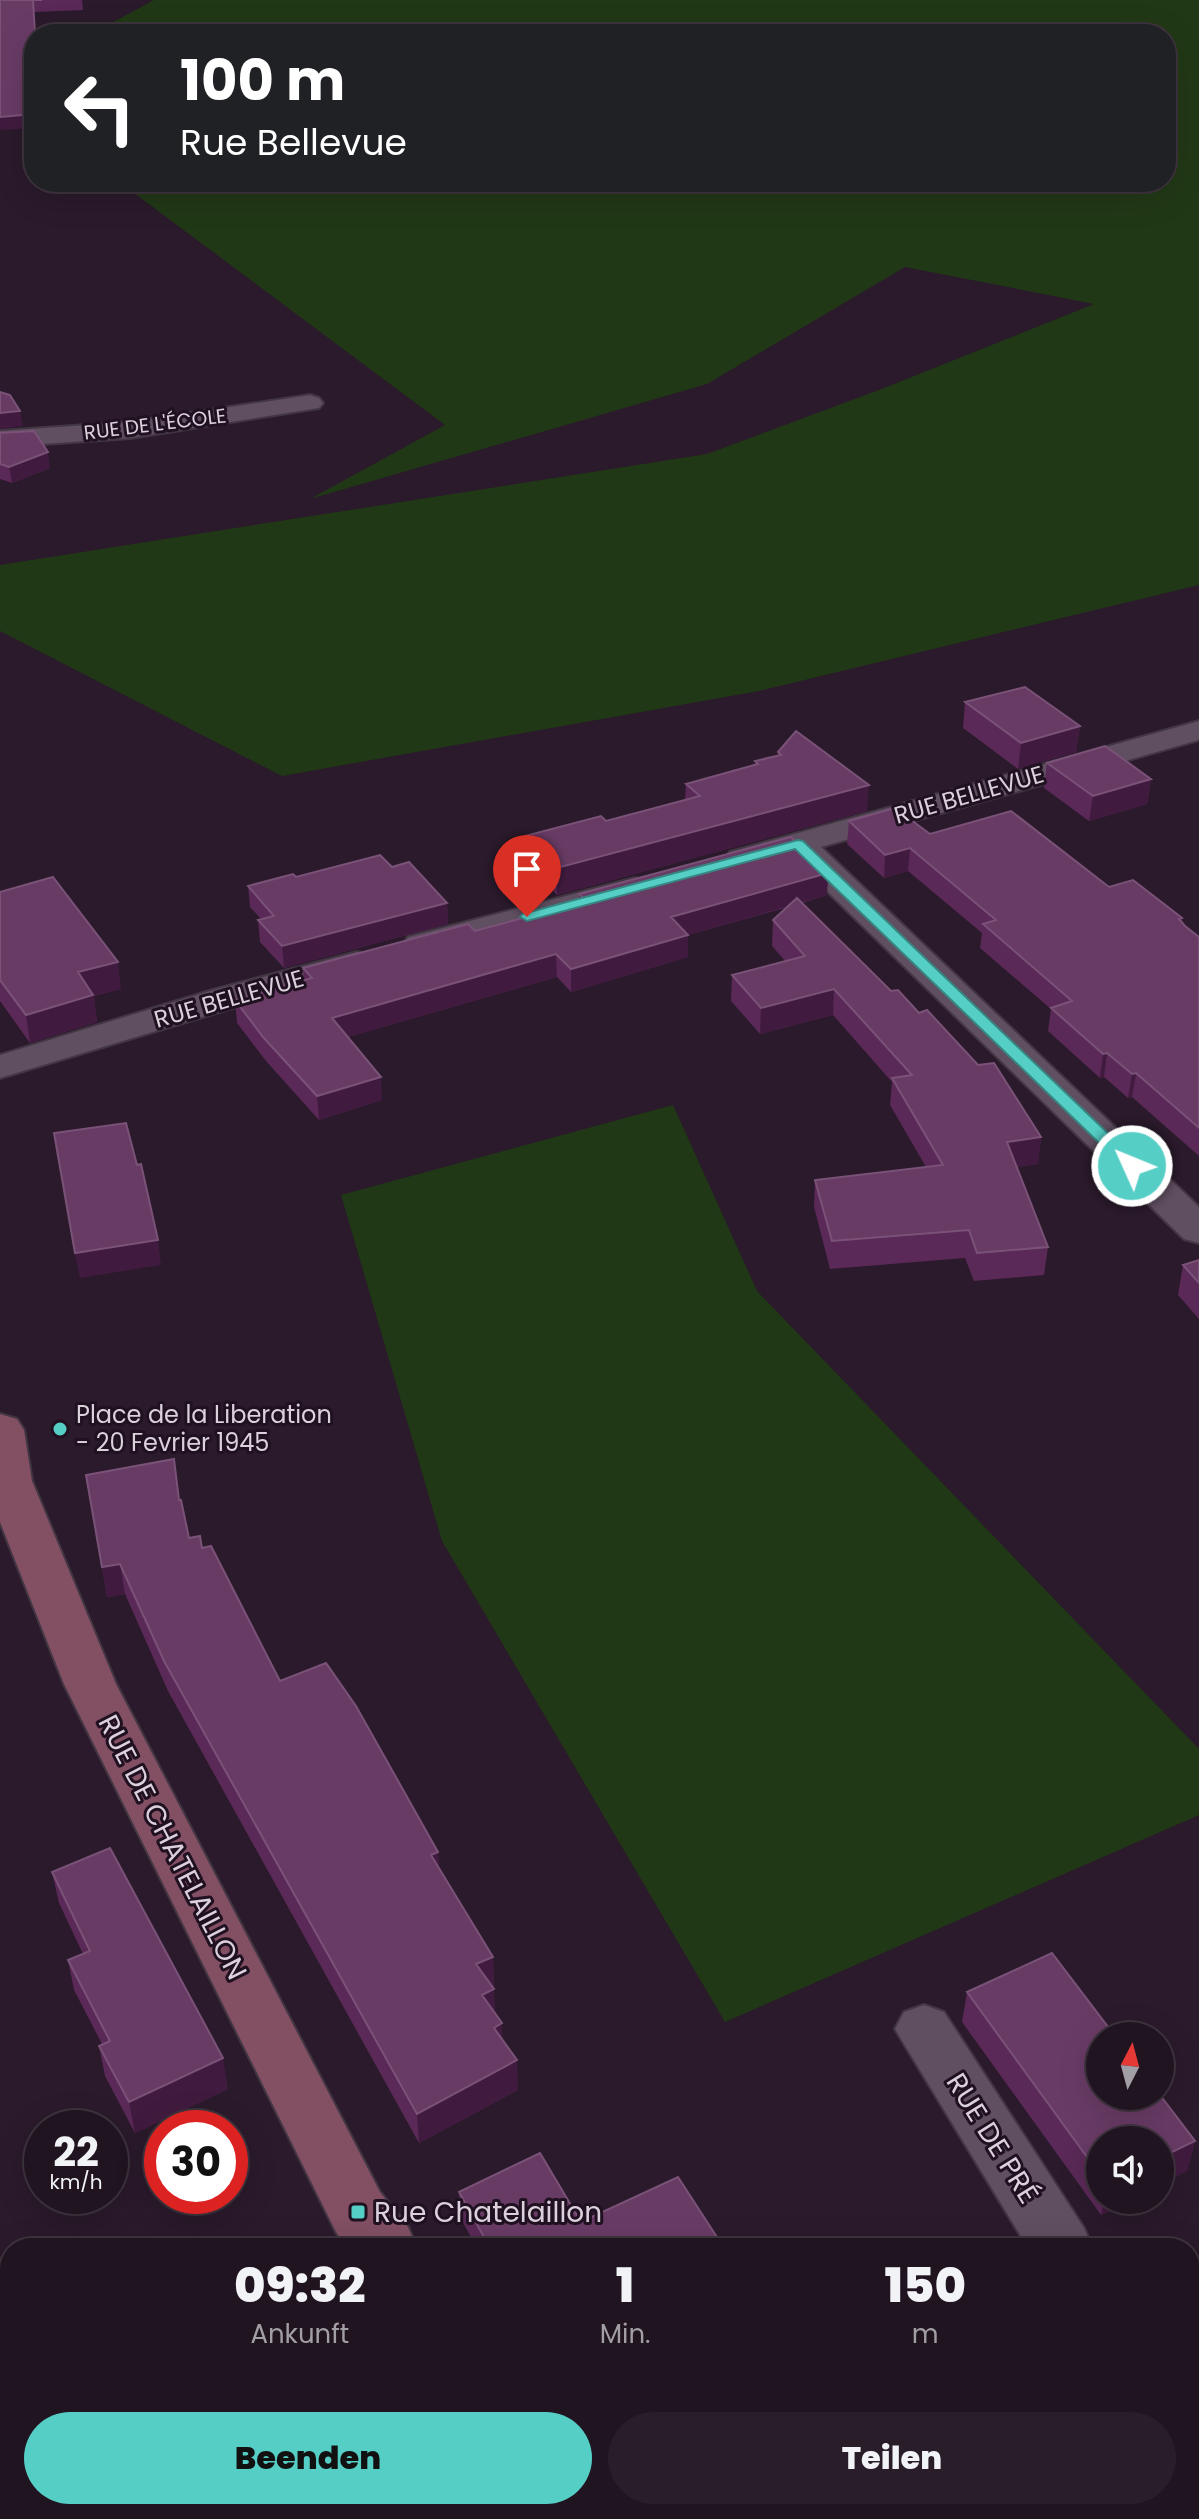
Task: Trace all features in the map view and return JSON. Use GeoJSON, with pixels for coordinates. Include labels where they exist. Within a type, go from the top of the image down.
{"type":"FeatureCollection","features":[{"type":"Feature","properties":{"kind":"main road","name":"RUE DE CHATELAILLON"},"geometry":{"type":"LineString","coordinates":[[0,1430],[8,1481],[90,1684],[358,2212],[378,2238]]}},
{"type":"Feature","properties":{"kind":"street","name":"RUE DE L'ÉCOLE"},"geometry":{"type":"LineString","coordinates":[[0,439],[130,430],[310,403]]}},
{"type":"Feature","properties":{"kind":"street","name":"RUE BELLEVUE"},"geometry":{"type":"LineString","coordinates":[[708,868],[1199,730]]}},
{"type":"Feature","properties":{"kind":"street"},"geometry":{"type":"LineString","coordinates":[[798,844],[1199,1230]]}},
{"type":"Feature","properties":{"kind":"street","name":"RUE BELLEVUE"},"geometry":{"type":"LineString","coordinates":[[0,1067],[226,998],[663,880]]}},
{"type":"Feature","properties":{"kind":"street","name":"RUE DE PRÉ"},"geometry":{"type":"LineString","coordinates":[[924,2029],[1056,2238]]}},
{"type":"Feature","properties":{"kind":"green space"},"geometry":{"type":"Polygon","coordinates":[[[154,0],[1199,0],[1199,585],[759,691],[282,776],[0,631],[0,565],[707,454],[879,390],[1094,304],[905,267],[707,384],[310,499],[445,425],[133,192],[1176,192],[1176,24],[110,24],[154,0]]]}},
{"type":"Feature","properties":{"kind":"green space"},"geometry":{"type":"Polygon","coordinates":[[[673,1105],[757,1291],[1199,1749],[1199,1815],[725,2022],[442,1541],[341,1195],[673,1105]]]}},
{"type":"Feature","properties":{"kind":"building"},"geometry":{"type":"Polygon","coordinates":[[[0,0],[33,0],[34,24],[24,24],[24,115],[0,117],[0,0]]]}},
{"type":"Feature","properties":{"kind":"building"},"geometry":{"type":"Polygon","coordinates":[[[0,392],[10,395],[20,411],[0,413],[0,392]]]}},
{"type":"Feature","properties":{"kind":"building"},"geometry":{"type":"Polygon","coordinates":[[[34,431],[48,452],[9,467],[0,464],[0,433],[34,431]]]}},
{"type":"Feature","properties":{"kind":"building"},"geometry":{"type":"Polygon","coordinates":[[[1025,687],[1080,726],[1021,743],[965,702],[1025,687]]]}},
{"type":"Feature","properties":{"kind":"building"},"geometry":{"type":"Polygon","coordinates":[[[796,731],[869,785],[557,868],[525,836],[601,816],[606,821],[700,796],[686,784],[781,755],[778,752],[796,731]]]}},
{"type":"Feature","properties":{"kind":"building"},"geometry":{"type":"Polygon","coordinates":[[[1105,746],[1151,779],[1093,796],[1047,763],[1105,746]]]}},
{"type":"Feature","properties":{"kind":"building"},"geometry":{"type":"Polygon","coordinates":[[[895,808],[930,834],[1011,811],[1109,887],[1133,880],[1182,918],[1179,919],[1199,937],[1199,1128],[1136,1073],[1132,1074],[1107,1053],[1103,1054],[1051,1008],[1072,1001],[983,924],[996,920],[910,848],[885,855],[849,821],[895,808]]]}},
{"type":"Feature","properties":{"kind":"building"},"geometry":{"type":"Polygon","coordinates":[[[791,837],[828,873],[671,917],[688,935],[571,969],[556,954],[332,1018],[381,1077],[317,1096],[263,1037],[235,1000],[312,978],[303,968],[468,924],[475,931],[586,901],[579,894],[791,837]]]}},
{"type":"Feature","properties":{"kind":"building"},"geometry":{"type":"Polygon","coordinates":[[[380,855],[392,867],[409,862],[447,903],[282,946],[258,920],[274,916],[248,886],[380,855]]]}},
{"type":"Feature","properties":{"kind":"building"},"geometry":{"type":"Polygon","coordinates":[[[53,877],[118,962],[78,972],[93,995],[26,1015],[0,980],[0,892],[53,877]]]}},
{"type":"Feature","properties":{"kind":"building"},"geometry":{"type":"Polygon","coordinates":[[[797,898],[891,991],[898,990],[919,1013],[927,1010],[978,1065],[994,1063],[1041,1137],[1007,1142],[1048,1247],[977,1253],[969,1230],[832,1241],[815,1180],[943,1165],[892,1078],[912,1075],[834,989],[761,1008],[732,975],[805,956],[773,920],[797,898]]]}},
{"type":"Feature","properties":{"kind":"building"},"geometry":{"type":"Polygon","coordinates":[[[126,1123],[137,1165],[141,1164],[158,1240],[75,1253],[54,1133],[126,1123]]]}},
{"type":"Feature","properties":{"kind":"building"},"geometry":{"type":"Polygon","coordinates":[[[1199,1260],[1199,1283],[1183,1265],[1199,1260]]]}},
{"type":"Feature","properties":{"kind":"building"},"geometry":{"type":"Polygon","coordinates":[[[174,1459],[179,1500],[189,1538],[200,1536],[202,1548],[211,1546],[280,1681],[326,1663],[356,1706],[438,1852],[431,1855],[493,1957],[476,1964],[494,1989],[482,1995],[502,2023],[494,2028],[517,2060],[417,2114],[164,1661],[120,1564],[102,1567],[86,1475],[174,1459]]]}},
{"type":"Feature","properties":{"kind":"building"},"geometry":{"type":"Polygon","coordinates":[[[110,1848],[223,2058],[129,2102],[99,2046],[110,2041],[68,1960],[90,1951],[52,1872],[110,1848]]]}},
{"type":"Feature","properties":{"kind":"building"},"geometry":{"type":"Polygon","coordinates":[[[1052,1953],[1104,2022],[1086,2022],[1086,2110],[1171,2110],[1195,2141],[1174,2151],[1174,2126],[1086,2126],[1086,2156],[967,1992],[1052,1953]]]}},
{"type":"Feature","properties":{"kind":"building"},"geometry":{"type":"Polygon","coordinates":[[[540,2153],[581,2222],[678,2177],[718,2238],[484,2238],[459,2192],[540,2153]]]}},
{"type":"Feature","properties":{"kind":"place","name":"Place de la Liberation - 20 Fevrier 1945"},"geometry":{"type":"Point","coordinates":[60,1429]}},
{"type":"Feature","properties":{"kind":"place","name":"Rue Chatelaillon"},"geometry":{"type":"Point","coordinates":[358,2212]}},
{"type":"Feature","properties":{"kind":"route"},"geometry":{"type":"LineString","coordinates":[[527,917],[798,844],[1132,1166]]}}]}
